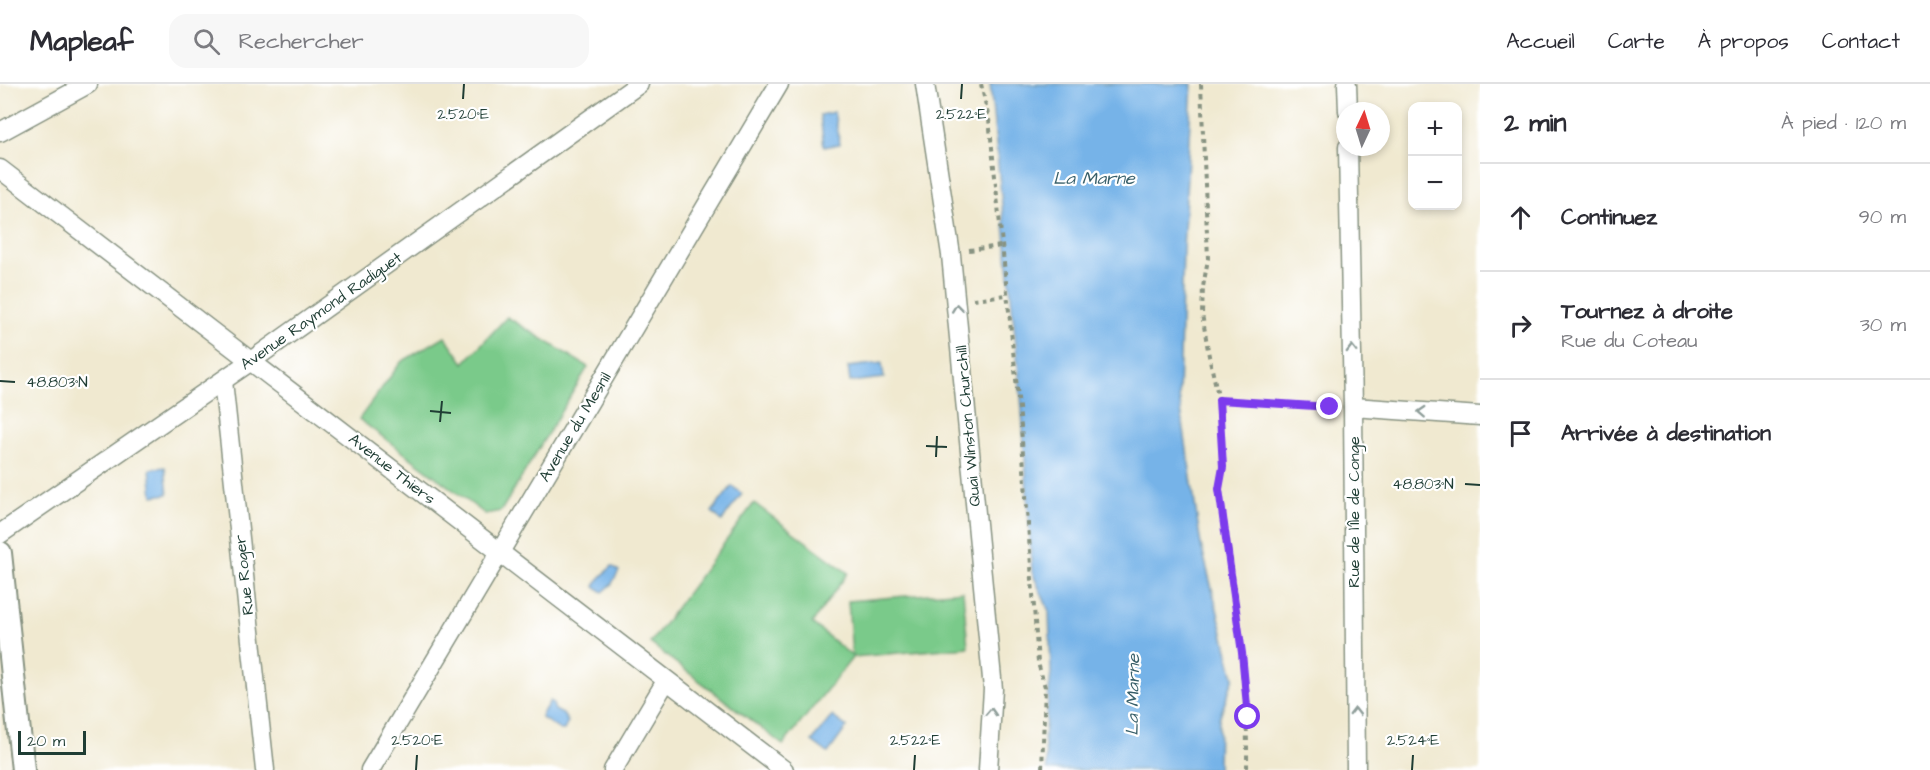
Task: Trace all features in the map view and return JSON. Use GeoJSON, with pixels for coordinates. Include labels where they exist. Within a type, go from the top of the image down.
{"type":"FeatureCollection","features":[{"type":"Feature","properties":{"kind":"street"},"geometry":{"type":"LineString","coordinates":[[0,132],[88,84]]}},
{"type":"Feature","properties":{"kind":"street","name":"Avenue Raymond Radiguet"},"geometry":{"type":"LineString","coordinates":[[0,534],[251,361],[639,84]]}},
{"type":"Feature","properties":{"kind":"street","name":"Avenue du Mesnil"},"geometry":{"type":"LineString","coordinates":[[370,770],[779,84]]}},
{"type":"Feature","properties":{"kind":"street","name":"Quai Winston Churchill"},"geometry":{"type":"LineString","coordinates":[[925,84],[951,255],[993,689],[988,770]]}},
{"type":"Feature","properties":{"kind":"street"},"geometry":{"type":"LineString","coordinates":[[1347,84],[1348,102]]}},
{"type":"Feature","properties":{"kind":"street","name":"Rue de l'Île de Conge"},"geometry":{"type":"LineString","coordinates":[[1348,156],[1356,770]]}},
{"type":"Feature","properties":{"kind":"street","name":"Avenue Thiers"},"geometry":{"type":"LineString","coordinates":[[0,169],[784,770]]}},
{"type":"Feature","properties":{"kind":"street","name":"Rue Roger"},"geometry":{"type":"LineString","coordinates":[[222,381],[265,770]]}},
{"type":"Feature","properties":{"kind":"street"},"geometry":{"type":"LineString","coordinates":[[1353,408],[1480,416]]}},
{"type":"Feature","properties":{"kind":"street"},"geometry":{"type":"LineString","coordinates":[[0,554],[23,770]]}},
{"type":"Feature","properties":{"kind":"street"},"geometry":{"type":"LineString","coordinates":[[613,770],[666,681]]}},
{"type":"Feature","properties":{"kind":"path"},"geometry":{"type":"LineString","coordinates":[[981,84],[989,118],[1021,427],[1038,663],[1045,687],[1042,770]]}},
{"type":"Feature","properties":{"kind":"path"},"geometry":{"type":"LineString","coordinates":[[1201,84],[1208,259],[1203,287],[1202,314],[1219,400],[1223,467],[1219,489],[1242,653],[1248,717],[1247,770]]}},
{"type":"Feature","properties":{"kind":"path"},"geometry":{"type":"LineString","coordinates":[[968,250],[1001,246]]}},
{"type":"Feature","properties":{"kind":"path"},"geometry":{"type":"LineString","coordinates":[[973,299],[1007,295]]}},
{"type":"Feature","properties":{"kind":"path"},"geometry":{"type":"LineString","coordinates":[[1219,400],[1353,408]]}},
{"type":"Feature","properties":{"kind":"green space"},"geometry":{"type":"Polygon","coordinates":[[[507,317],[588,367],[501,511],[485,514],[359,419],[401,362],[445,336],[464,363],[507,317]]]}},
{"type":"Feature","properties":{"kind":"green space"},"geometry":{"type":"Polygon","coordinates":[[[754,503],[848,573],[812,623],[852,656],[848,601],[963,591],[968,647],[853,657],[783,745],[650,643],[754,503]]]}},
{"type":"Feature","properties":{"kind":"water","name":"La Marne"},"geometry":{"type":"Polygon","coordinates":[[[990,84],[1192,84],[1183,250],[1179,396],[1201,545],[1234,677],[1219,719],[1218,770],[1047,770],[1044,736],[1051,673],[1049,611],[1032,572],[1021,396],[990,84]]]}},
{"type":"Feature","properties":{"kind":"water"},"geometry":{"type":"Polygon","coordinates":[[[834,112],[840,144],[824,147],[820,115],[834,112]]]}},
{"type":"Feature","properties":{"kind":"water"},"geometry":{"type":"Polygon","coordinates":[[[882,363],[884,378],[850,382],[848,367],[882,363]]]}},
{"type":"Feature","properties":{"kind":"water"},"geometry":{"type":"Polygon","coordinates":[[[165,467],[168,494],[153,496],[150,469],[165,467]]]}},
{"type":"Feature","properties":{"kind":"water"},"geometry":{"type":"Polygon","coordinates":[[[732,486],[742,494],[722,521],[712,512],[732,486]]]}},
{"type":"Feature","properties":{"kind":"water"},"geometry":{"type":"Polygon","coordinates":[[[612,566],[619,571],[611,585],[603,592],[595,587],[598,580],[612,566]]]}},
{"type":"Feature","properties":{"kind":"water"},"geometry":{"type":"Polygon","coordinates":[[[550,701],[555,710],[563,714],[568,722],[564,730],[560,730],[542,718],[550,701]]]}},
{"type":"Feature","properties":{"kind":"water"},"geometry":{"type":"Polygon","coordinates":[[[832,716],[847,727],[828,753],[812,741],[832,716]]]}},
{"type":"Feature","properties":{"kind":"route"},"geometry":{"type":"LineString","coordinates":[[1248,717],[1242,653],[1219,489],[1223,467],[1219,400],[1330,407]]}}]}
